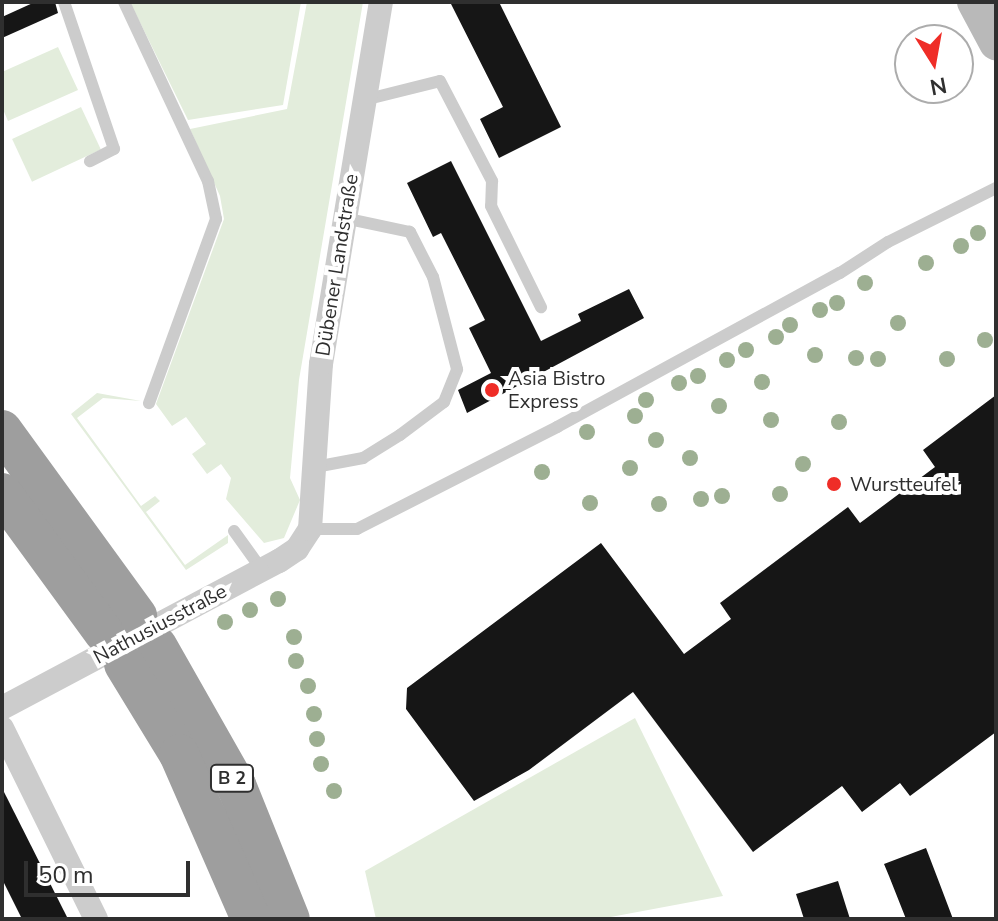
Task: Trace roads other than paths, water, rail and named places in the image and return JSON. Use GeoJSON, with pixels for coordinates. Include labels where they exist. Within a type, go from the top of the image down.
{"type":"FeatureCollection","features":[{"type":"Feature","properties":{"kind":"highway","name":"B 2"},"geometry":{"type":"LineString","coordinates":[[2,430],[131,640],[236,785],[290,919]]}},
{"type":"Feature","properties":{"kind":"highway","name":"B 2"},"geometry":{"type":"LineString","coordinates":[[2,493],[131,640],[251,919]]}},
{"type":"Feature","properties":{"kind":"main road"},"geometry":{"type":"LineString","coordinates":[[974,2],[996,43]]}},
{"type":"Feature","properties":{"kind":"street","name":"Dübener Landstraße"},"geometry":{"type":"LineString","coordinates":[[310,529],[321,364],[381,2]]}},
{"type":"Feature","properties":{"kind":"street","name":"Nathusiusstraße"},"geometry":{"type":"LineString","coordinates":[[2,708],[262,570],[297,549],[310,529]]}},
{"type":"Feature","properties":{"kind":"street"},"geometry":{"type":"LineString","coordinates":[[2,728],[96,919]]}},
{"type":"Feature","properties":{"kind":"lane"},"geometry":{"type":"LineString","coordinates":[[64,2],[114,149],[90,161]]}},
{"type":"Feature","properties":{"kind":"lane"},"geometry":{"type":"LineString","coordinates":[[124,2],[208,181],[216,219],[149,403]]}},
{"type":"Feature","properties":{"kind":"lane"},"geometry":{"type":"LineString","coordinates":[[364,100],[440,81],[492,181],[491,206],[541,307]]}},
{"type":"Feature","properties":{"kind":"lane"},"geometry":{"type":"LineString","coordinates":[[310,529],[357,529],[557,427],[888,242],[996,188]]}},
{"type":"Feature","properties":{"kind":"lane"},"geometry":{"type":"LineString","coordinates":[[315,467],[363,458],[400,435],[444,402],[457,369],[433,277],[410,232],[344,218]]}},
{"type":"Feature","properties":{"kind":"lane"},"geometry":{"type":"LineString","coordinates":[[234,531],[262,570]]}},
{"type":"Feature","properties":{"kind":"place","name":"Asia Bistro Express"},"geometry":{"type":"Point","coordinates":[492,390]}},
{"type":"Feature","properties":{"kind":"place","name":"Wurstteufel"},"geometry":{"type":"Point","coordinates":[834,484]}}]}
